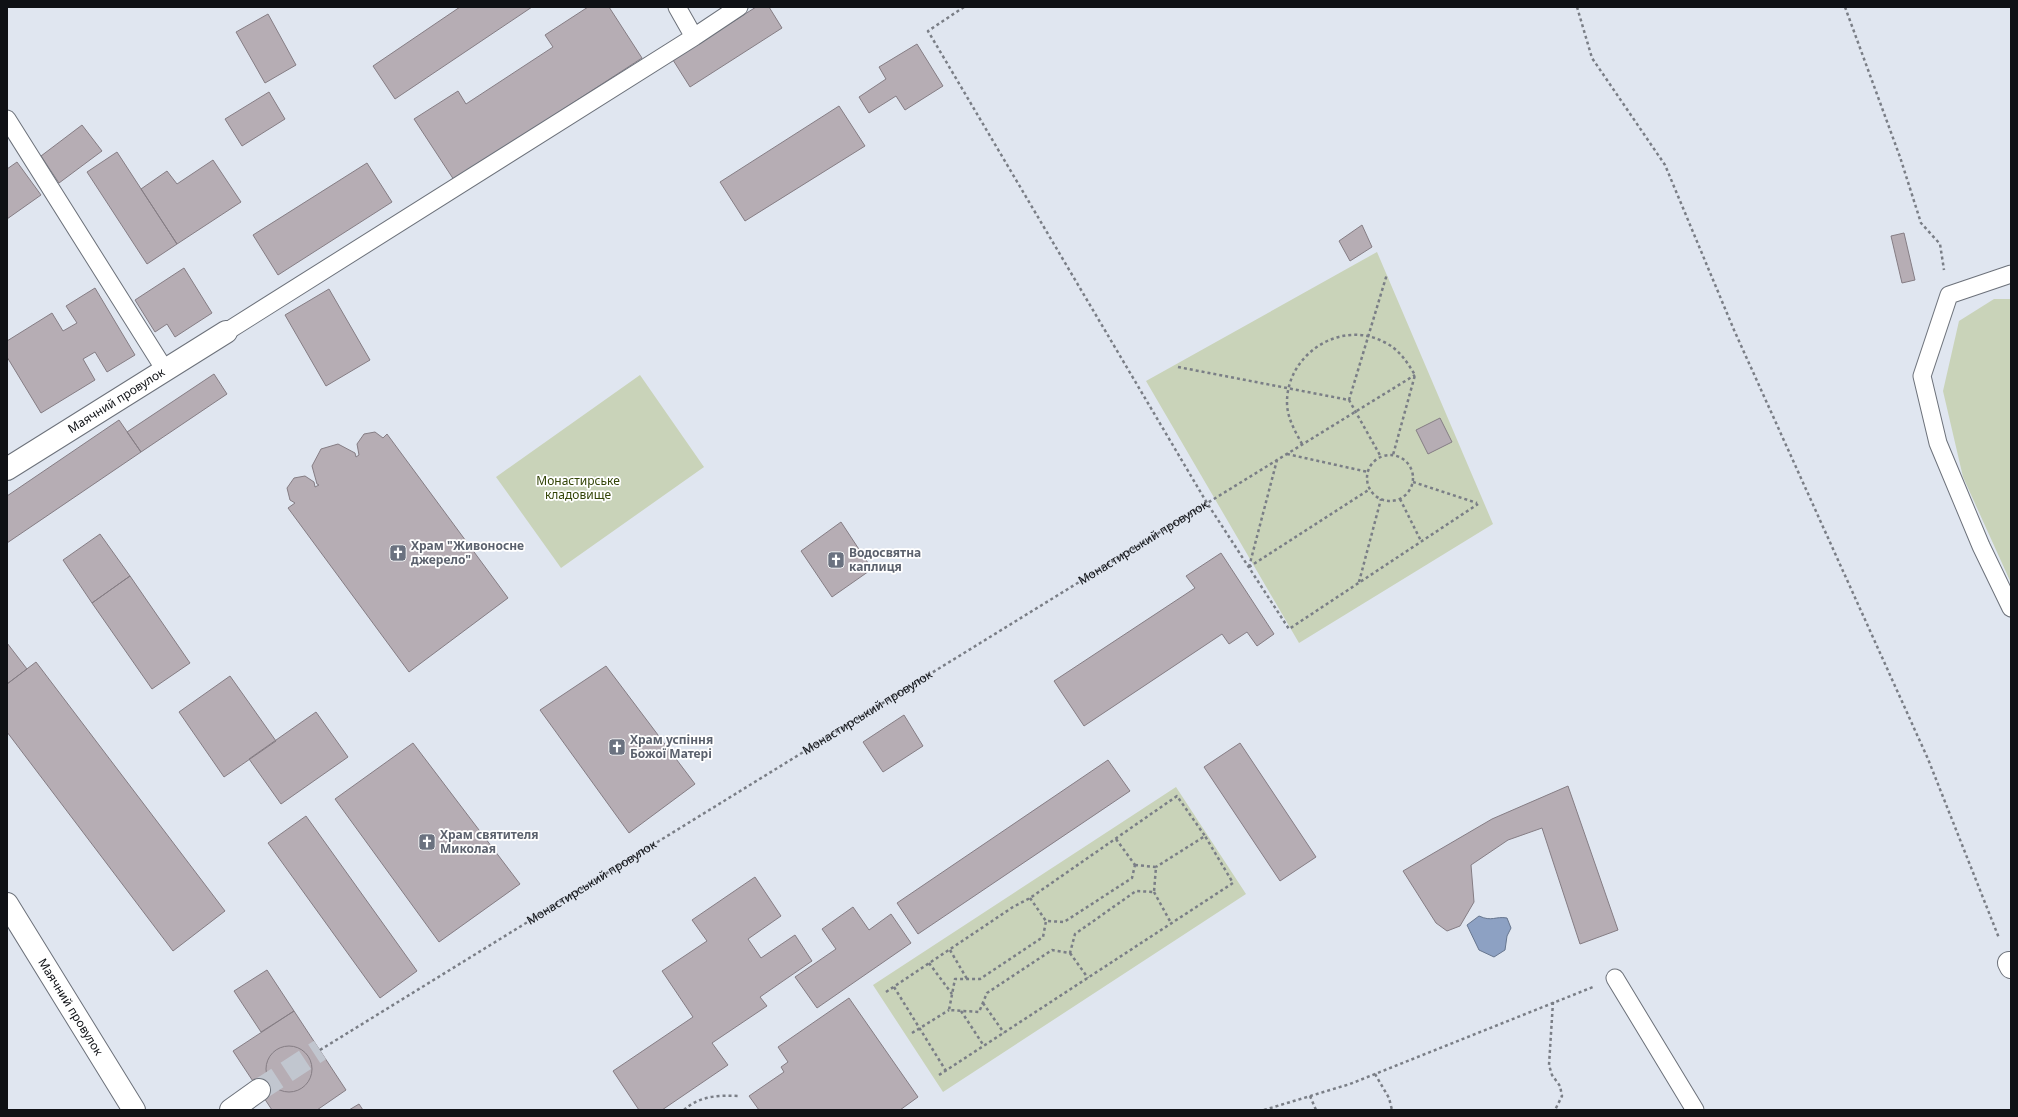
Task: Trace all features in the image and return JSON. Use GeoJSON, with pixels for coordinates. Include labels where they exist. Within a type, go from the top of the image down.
{"type":"FeatureCollection","features":[{"type":"Feature","properties":{"kind":"street","name":"Маячний провулок"},"geometry":{"type":"LineString","coordinates":[[7,469],[226,332]]}},
{"type":"Feature","properties":{"kind":"street","name":"Маячний провулок"},"geometry":{"type":"LineString","coordinates":[[7,904],[134,1110]]}},
{"type":"Feature","properties":{"kind":"street"},"geometry":{"type":"LineString","coordinates":[[231,1110],[258,1090]]}},
{"type":"Feature","properties":{"kind":"lane"},"geometry":{"type":"LineString","coordinates":[[677,7],[694,37]]}},
{"type":"Feature","properties":{"kind":"lane"},"geometry":{"type":"LineString","coordinates":[[226,332],[694,37],[739,7]]}},
{"type":"Feature","properties":{"kind":"lane"},"geometry":{"type":"LineString","coordinates":[[7,119],[165,370]]}},
{"type":"Feature","properties":{"kind":"lane"},"geometry":{"type":"LineString","coordinates":[[2011,274],[1949,295],[1922,376],[1938,443],[1981,546],[2011,608]]}},
{"type":"Feature","properties":{"kind":"lane"},"geometry":{"type":"LineString","coordinates":[[1615,978],[1695,1110]]}},
{"type":"Feature","properties":{"kind":"path"},"geometry":{"type":"LineString","coordinates":[[964,7],[928,31],[1207,503],[1288,629],[1478,504],[1413,482]]}},
{"type":"Feature","properties":{"kind":"path"},"geometry":{"type":"LineString","coordinates":[[1577,7],[1592,58],[1665,166],[1734,330],[1928,759],[2011,962]]}},
{"type":"Feature","properties":{"kind":"path"},"geometry":{"type":"LineString","coordinates":[[1845,7],[1900,157],[1921,223],[1940,244],[1949,295]]}},
{"type":"Feature","properties":{"kind":"path"},"geometry":{"type":"LineString","coordinates":[[1381,457],[1349,400],[1387,274]]}},
{"type":"Feature","properties":{"kind":"path"},"geometry":{"type":"LineString","coordinates":[[1302,444],[1291,424],[1287,402],[1290,380],[1302,360],[1319,345],[1340,336],[1368,337],[1384,342],[1403,356],[1415,375],[1393,455]]}},
{"type":"Feature","properties":{"kind":"path"},"geometry":{"type":"LineString","coordinates":[[1178,367],[1349,400]]}},
{"type":"Feature","properties":{"kind":"path","name":"Монастирський провулок"},"geometry":{"type":"LineString","coordinates":[[320,1050],[1415,375]]}},
{"type":"Feature","properties":{"kind":"path"},"geometry":{"type":"LineString","coordinates":[[1286,454],[1368,472]]}},
{"type":"Feature","properties":{"kind":"path"},"geometry":{"type":"LineString","coordinates":[[1393,455],[1406,462],[1413,475],[1413,482],[1406,495],[1400,499],[1394,501],[1381,500],[1370,489],[1367,478],[1368,472],[1371,466],[1381,457],[1393,455]]}},
{"type":"Feature","properties":{"kind":"path"},"geometry":{"type":"LineString","coordinates":[[1248,567],[1276,460]]}},
{"type":"Feature","properties":{"kind":"path"},"geometry":{"type":"LineString","coordinates":[[1248,567],[1370,489]]}},
{"type":"Feature","properties":{"kind":"path"},"geometry":{"type":"LineString","coordinates":[[1400,499],[1421,541]]}},
{"type":"Feature","properties":{"kind":"path"},"geometry":{"type":"LineString","coordinates":[[1359,583],[1381,500]]}},
{"type":"Feature","properties":{"kind":"path"},"geometry":{"type":"LineString","coordinates":[[886,992],[1013,907],[1030,898],[1177,796],[1205,836],[1233,883],[939,1075]]}},
{"type":"Feature","properties":{"kind":"path"},"geometry":{"type":"LineString","coordinates":[[1116,839],[1136,864],[1156,868],[1205,836]]}},
{"type":"Feature","properties":{"kind":"path"},"geometry":{"type":"LineString","coordinates":[[1046,921],[1064,922],[1132,878],[1136,864]]}},
{"type":"Feature","properties":{"kind":"path"},"geometry":{"type":"LineString","coordinates":[[1156,868],[1154,892],[1171,923]]}},
{"type":"Feature","properties":{"kind":"path"},"geometry":{"type":"LineString","coordinates":[[1070,954],[1075,934],[1136,891],[1154,892]]}},
{"type":"Feature","properties":{"kind":"path"},"geometry":{"type":"LineString","coordinates":[[949,1010],[956,979],[980,979],[1043,937],[1046,921],[1030,898]]}},
{"type":"Feature","properties":{"kind":"path"},"geometry":{"type":"LineString","coordinates":[[950,950],[967,979]]}},
{"type":"Feature","properties":{"kind":"path"},"geometry":{"type":"LineString","coordinates":[[912,1033],[949,1010],[979,1012],[987,993],[1052,950],[1070,954],[1088,978]]}},
{"type":"Feature","properties":{"kind":"path"},"geometry":{"type":"LineString","coordinates":[[929,963],[952,995]]}},
{"type":"Feature","properties":{"kind":"path"},"geometry":{"type":"LineString","coordinates":[[1264,1110],[1374,1074],[1615,978]]}},
{"type":"Feature","properties":{"kind":"path"},"geometry":{"type":"LineString","coordinates":[[894,987],[921,1028],[946,1071]]}},
{"type":"Feature","properties":{"kind":"path"},"geometry":{"type":"LineString","coordinates":[[1553,1002],[1549,1065],[1552,1075],[1560,1086],[1562,1096],[1556,1110]]}},
{"type":"Feature","properties":{"kind":"path"},"geometry":{"type":"LineString","coordinates":[[983,1003],[1004,1033]]}},
{"type":"Feature","properties":{"kind":"path"},"geometry":{"type":"LineString","coordinates":[[961,1011],[984,1046]]}},
{"type":"Feature","properties":{"kind":"path"},"geometry":{"type":"LineString","coordinates":[[1374,1074],[1389,1098],[1392,1110]]}},
{"type":"Feature","properties":{"kind":"path"},"geometry":{"type":"LineString","coordinates":[[684,1110],[691,1104],[714,1095],[738,1096]]}},
{"type":"Feature","properties":{"kind":"path"},"geometry":{"type":"LineString","coordinates":[[1310,1096],[1316,1110]]}},
{"type":"Feature","properties":{"kind":"green space"},"geometry":{"type":"Polygon","coordinates":[[[1377,252],[1493,524],[1299,643],[1146,381],[1377,252]]]}},
{"type":"Feature","properties":{"kind":"green space"},"geometry":{"type":"Polygon","coordinates":[[[1994,299],[2011,299],[2011,583],[1963,477],[1943,391],[1959,321],[1994,299]]]}},
{"type":"Feature","properties":{"kind":"green space","name":"Монастирське кладовище"},"geometry":{"type":"Polygon","coordinates":[[[640,375],[704,467],[561,568],[496,477],[640,375]]]}},
{"type":"Feature","properties":{"kind":"green space"},"geometry":{"type":"Polygon","coordinates":[[[1176,787],[1246,894],[943,1092],[873,985],[1176,787]]]}},
{"type":"Feature","properties":{"kind":"water"},"geometry":{"type":"Polygon","coordinates":[[[1479,916],[1487,919],[1507,918],[1511,928],[1507,936],[1505,950],[1494,957],[1479,950],[1467,925],[1479,916]]]}},
{"type":"Feature","properties":{"kind":"building"},"geometry":{"type":"Polygon","coordinates":[[[460,7],[532,7],[395,99],[373,66],[460,7]]]}},
{"type":"Feature","properties":{"kind":"building"},"geometry":{"type":"Polygon","coordinates":[[[588,7],[609,7],[642,58],[454,180],[414,119],[458,91],[466,104],[553,47],[545,35],[588,7]]]}},
{"type":"Feature","properties":{"kind":"building"},"geometry":{"type":"Polygon","coordinates":[[[756,7],[769,7],[782,28],[690,87],[673,60],[756,7]]]}},
{"type":"Feature","properties":{"kind":"building"},"geometry":{"type":"Polygon","coordinates":[[[268,14],[296,65],[265,83],[236,32],[268,14]]]}},
{"type":"Feature","properties":{"kind":"building"},"geometry":{"type":"Polygon","coordinates":[[[917,44],[943,86],[905,110],[896,96],[869,113],[859,97],[886,79],[879,67],[917,44]]]}},
{"type":"Feature","properties":{"kind":"building"},"geometry":{"type":"Polygon","coordinates":[[[269,92],[285,119],[242,146],[225,119],[269,92]]]}},
{"type":"Feature","properties":{"kind":"building"},"geometry":{"type":"Polygon","coordinates":[[[839,106],[865,146],[745,221],[720,182],[839,106]]]}},
{"type":"Feature","properties":{"kind":"building"},"geometry":{"type":"Polygon","coordinates":[[[82,125],[102,151],[59,183],[41,156],[82,125]]]}},
{"type":"Feature","properties":{"kind":"building"},"geometry":{"type":"Polygon","coordinates":[[[117,152],[177,244],[147,264],[87,172],[117,152]]]}},
{"type":"Feature","properties":{"kind":"building"},"geometry":{"type":"Polygon","coordinates":[[[213,160],[241,202],[177,244],[141,189],[167,171],[177,184],[213,160]]]}},
{"type":"Feature","properties":{"kind":"building"},"geometry":{"type":"Polygon","coordinates":[[[17,162],[41,195],[7,219],[7,169],[17,162]]]}},
{"type":"Feature","properties":{"kind":"building"},"geometry":{"type":"Polygon","coordinates":[[[367,163],[392,202],[278,275],[253,235],[367,163]]]}},
{"type":"Feature","properties":{"kind":"building"},"geometry":{"type":"Polygon","coordinates":[[[1362,225],[1372,247],[1350,261],[1339,241],[1362,225]]]}},
{"type":"Feature","properties":{"kind":"building"},"geometry":{"type":"Polygon","coordinates":[[[1904,233],[1915,280],[1902,283],[1891,236],[1904,233]]]}},
{"type":"Feature","properties":{"kind":"building"},"geometry":{"type":"Polygon","coordinates":[[[184,268],[212,313],[175,337],[167,324],[155,332],[135,300],[184,268]]]}},
{"type":"Feature","properties":{"kind":"building"},"geometry":{"type":"Polygon","coordinates":[[[95,288],[135,355],[107,372],[95,352],[83,359],[95,380],[41,413],[7,357],[7,341],[52,313],[63,331],[77,323],[66,306],[95,288]]]}},
{"type":"Feature","properties":{"kind":"building"},"geometry":{"type":"Polygon","coordinates":[[[329,289],[370,360],[326,386],[285,315],[329,289]]]}},
{"type":"Feature","properties":{"kind":"building"},"geometry":{"type":"Polygon","coordinates":[[[214,374],[227,394],[141,452],[127,432],[214,374]]]}},
{"type":"Feature","properties":{"kind":"building"},"geometry":{"type":"Polygon","coordinates":[[[1440,418],[1452,442],[1428,454],[1416,430],[1440,418]]]}},
{"type":"Feature","properties":{"kind":"building"},"geometry":{"type":"Polygon","coordinates":[[[119,420],[141,452],[7,543],[7,496],[119,420]]]}},
{"type":"Feature","properties":{"kind":"building","name":"Храм \"Живоносне джерело\""},"geometry":{"type":"Polygon","coordinates":[[[375,432],[383,438],[387,434],[508,598],[409,672],[288,508],[295,503],[290,500],[287,488],[294,478],[305,476],[314,482],[315,487],[319,485],[317,484],[312,466],[321,449],[338,444],[355,453],[356,457],[359,455],[357,444],[364,434],[375,432]]]}},
{"type":"Feature","properties":{"kind":"building","name":"Водосвятна каплиця"},"geometry":{"type":"Polygon","coordinates":[[[841,522],[872,569],[832,597],[801,551],[841,522]]]}},
{"type":"Feature","properties":{"kind":"building"},"geometry":{"type":"Polygon","coordinates":[[[100,534],[130,576],[92,603],[63,560],[100,534]]]}},
{"type":"Feature","properties":{"kind":"building"},"geometry":{"type":"Polygon","coordinates":[[[1221,553],[1274,634],[1257,646],[1247,632],[1229,644],[1222,634],[1084,726],[1054,681],[1195,588],[1186,576],[1221,553]]]}},
{"type":"Feature","properties":{"kind":"building"},"geometry":{"type":"Polygon","coordinates":[[[130,576],[190,663],[152,689],[92,603],[130,576]]]}},
{"type":"Feature","properties":{"kind":"building"},"geometry":{"type":"Polygon","coordinates":[[[7,643],[27,669],[7,684],[7,643]]]}},
{"type":"Feature","properties":{"kind":"building"},"geometry":{"type":"Polygon","coordinates":[[[36,662],[225,911],[173,951],[7,732],[7,684],[36,662]]]}},
{"type":"Feature","properties":{"kind":"building","name":"Храм успіння Божої Матері"},"geometry":{"type":"Polygon","coordinates":[[[606,666],[695,784],[629,833],[540,710],[606,666]]]}},
{"type":"Feature","properties":{"kind":"building"},"geometry":{"type":"Polygon","coordinates":[[[230,676],[276,741],[224,777],[179,712],[230,676]]]}},
{"type":"Feature","properties":{"kind":"building"},"geometry":{"type":"Polygon","coordinates":[[[316,712],[348,757],[281,804],[249,759],[316,712]]]}},
{"type":"Feature","properties":{"kind":"building"},"geometry":{"type":"Polygon","coordinates":[[[904,715],[923,746],[883,772],[863,742],[904,715]]]}},
{"type":"Feature","properties":{"kind":"building","name":"Храм святителя Миколая"},"geometry":{"type":"Polygon","coordinates":[[[413,743],[520,884],[439,942],[335,799],[413,743]]]}},
{"type":"Feature","properties":{"kind":"building"},"geometry":{"type":"Polygon","coordinates":[[[1240,743],[1316,857],[1280,881],[1204,767],[1240,743]]]}},
{"type":"Feature","properties":{"kind":"building"},"geometry":{"type":"Polygon","coordinates":[[[1108,760],[1130,791],[918,934],[897,903],[1108,760]]]}},
{"type":"Feature","properties":{"kind":"building"},"geometry":{"type":"Polygon","coordinates":[[[1568,786],[1618,930],[1580,944],[1542,828],[1508,840],[1471,865],[1474,902],[1460,926],[1447,931],[1436,923],[1403,871],[1492,819],[1568,786]]]}},
{"type":"Feature","properties":{"kind":"building"},"geometry":{"type":"Polygon","coordinates":[[[306,816],[417,971],[380,998],[268,843],[306,816]]]}},
{"type":"Feature","properties":{"kind":"building"},"geometry":{"type":"Polygon","coordinates":[[[755,877],[781,916],[748,939],[761,958],[795,935],[812,961],[760,997],[767,1006],[712,1043],[728,1065],[662,1110],[639,1110],[613,1071],[693,1017],[662,971],[707,941],[692,920],[755,877]]]}},
{"type":"Feature","properties":{"kind":"building"},"geometry":{"type":"Polygon","coordinates":[[[853,907],[869,930],[891,914],[911,943],[817,1008],[795,977],[836,949],[822,929],[853,907]]]}},
{"type":"Feature","properties":{"kind":"building"},"geometry":{"type":"Polygon","coordinates":[[[267,970],[294,1011],[261,1032],[234,991],[267,970]]]}},
{"type":"Feature","properties":{"kind":"building"},"geometry":{"type":"Polygon","coordinates":[[[849,998],[918,1097],[900,1110],[759,1110],[749,1096],[784,1072],[781,1067],[788,1062],[778,1047],[849,998]]]}},
{"type":"Feature","properties":{"kind":"building"},"geometry":{"type":"Polygon","coordinates":[[[294,1011],[346,1090],[317,1110],[272,1110],[233,1051],[294,1011]]]}},
{"type":"Feature","properties":{"kind":"building"},"geometry":{"type":"Polygon","coordinates":[[[284,1046],[294,1046],[302,1050],[308,1056],[312,1064],[312,1074],[308,1082],[302,1088],[294,1092],[284,1092],[276,1088],[270,1082],[266,1074],[266,1064],[270,1056],[276,1050],[284,1046]]]}},
{"type":"Feature","properties":{"kind":"building"},"geometry":{"type":"Polygon","coordinates":[[[359,1104],[363,1110],[349,1110],[359,1104]]]}},
{"type":"Feature","properties":{"kind":"tunnel"},"geometry":{"type":"LineString","coordinates":[[259,1090],[320,1050]]}},
{"type":"Feature","properties":{"kind":"place","name":"Храм \"Живоносне джерело\""},"geometry":{"type":"Point","coordinates":[398,553]}},
{"type":"Feature","properties":{"kind":"place","name":"Водосвятна каплиця"},"geometry":{"type":"Point","coordinates":[836,560]}},
{"type":"Feature","properties":{"kind":"place","name":"Храм успіння Божої Матері"},"geometry":{"type":"Point","coordinates":[617,747]}},
{"type":"Feature","properties":{"kind":"place","name":"Храм святителя Миколая"},"geometry":{"type":"Point","coordinates":[427,842]}}]}
